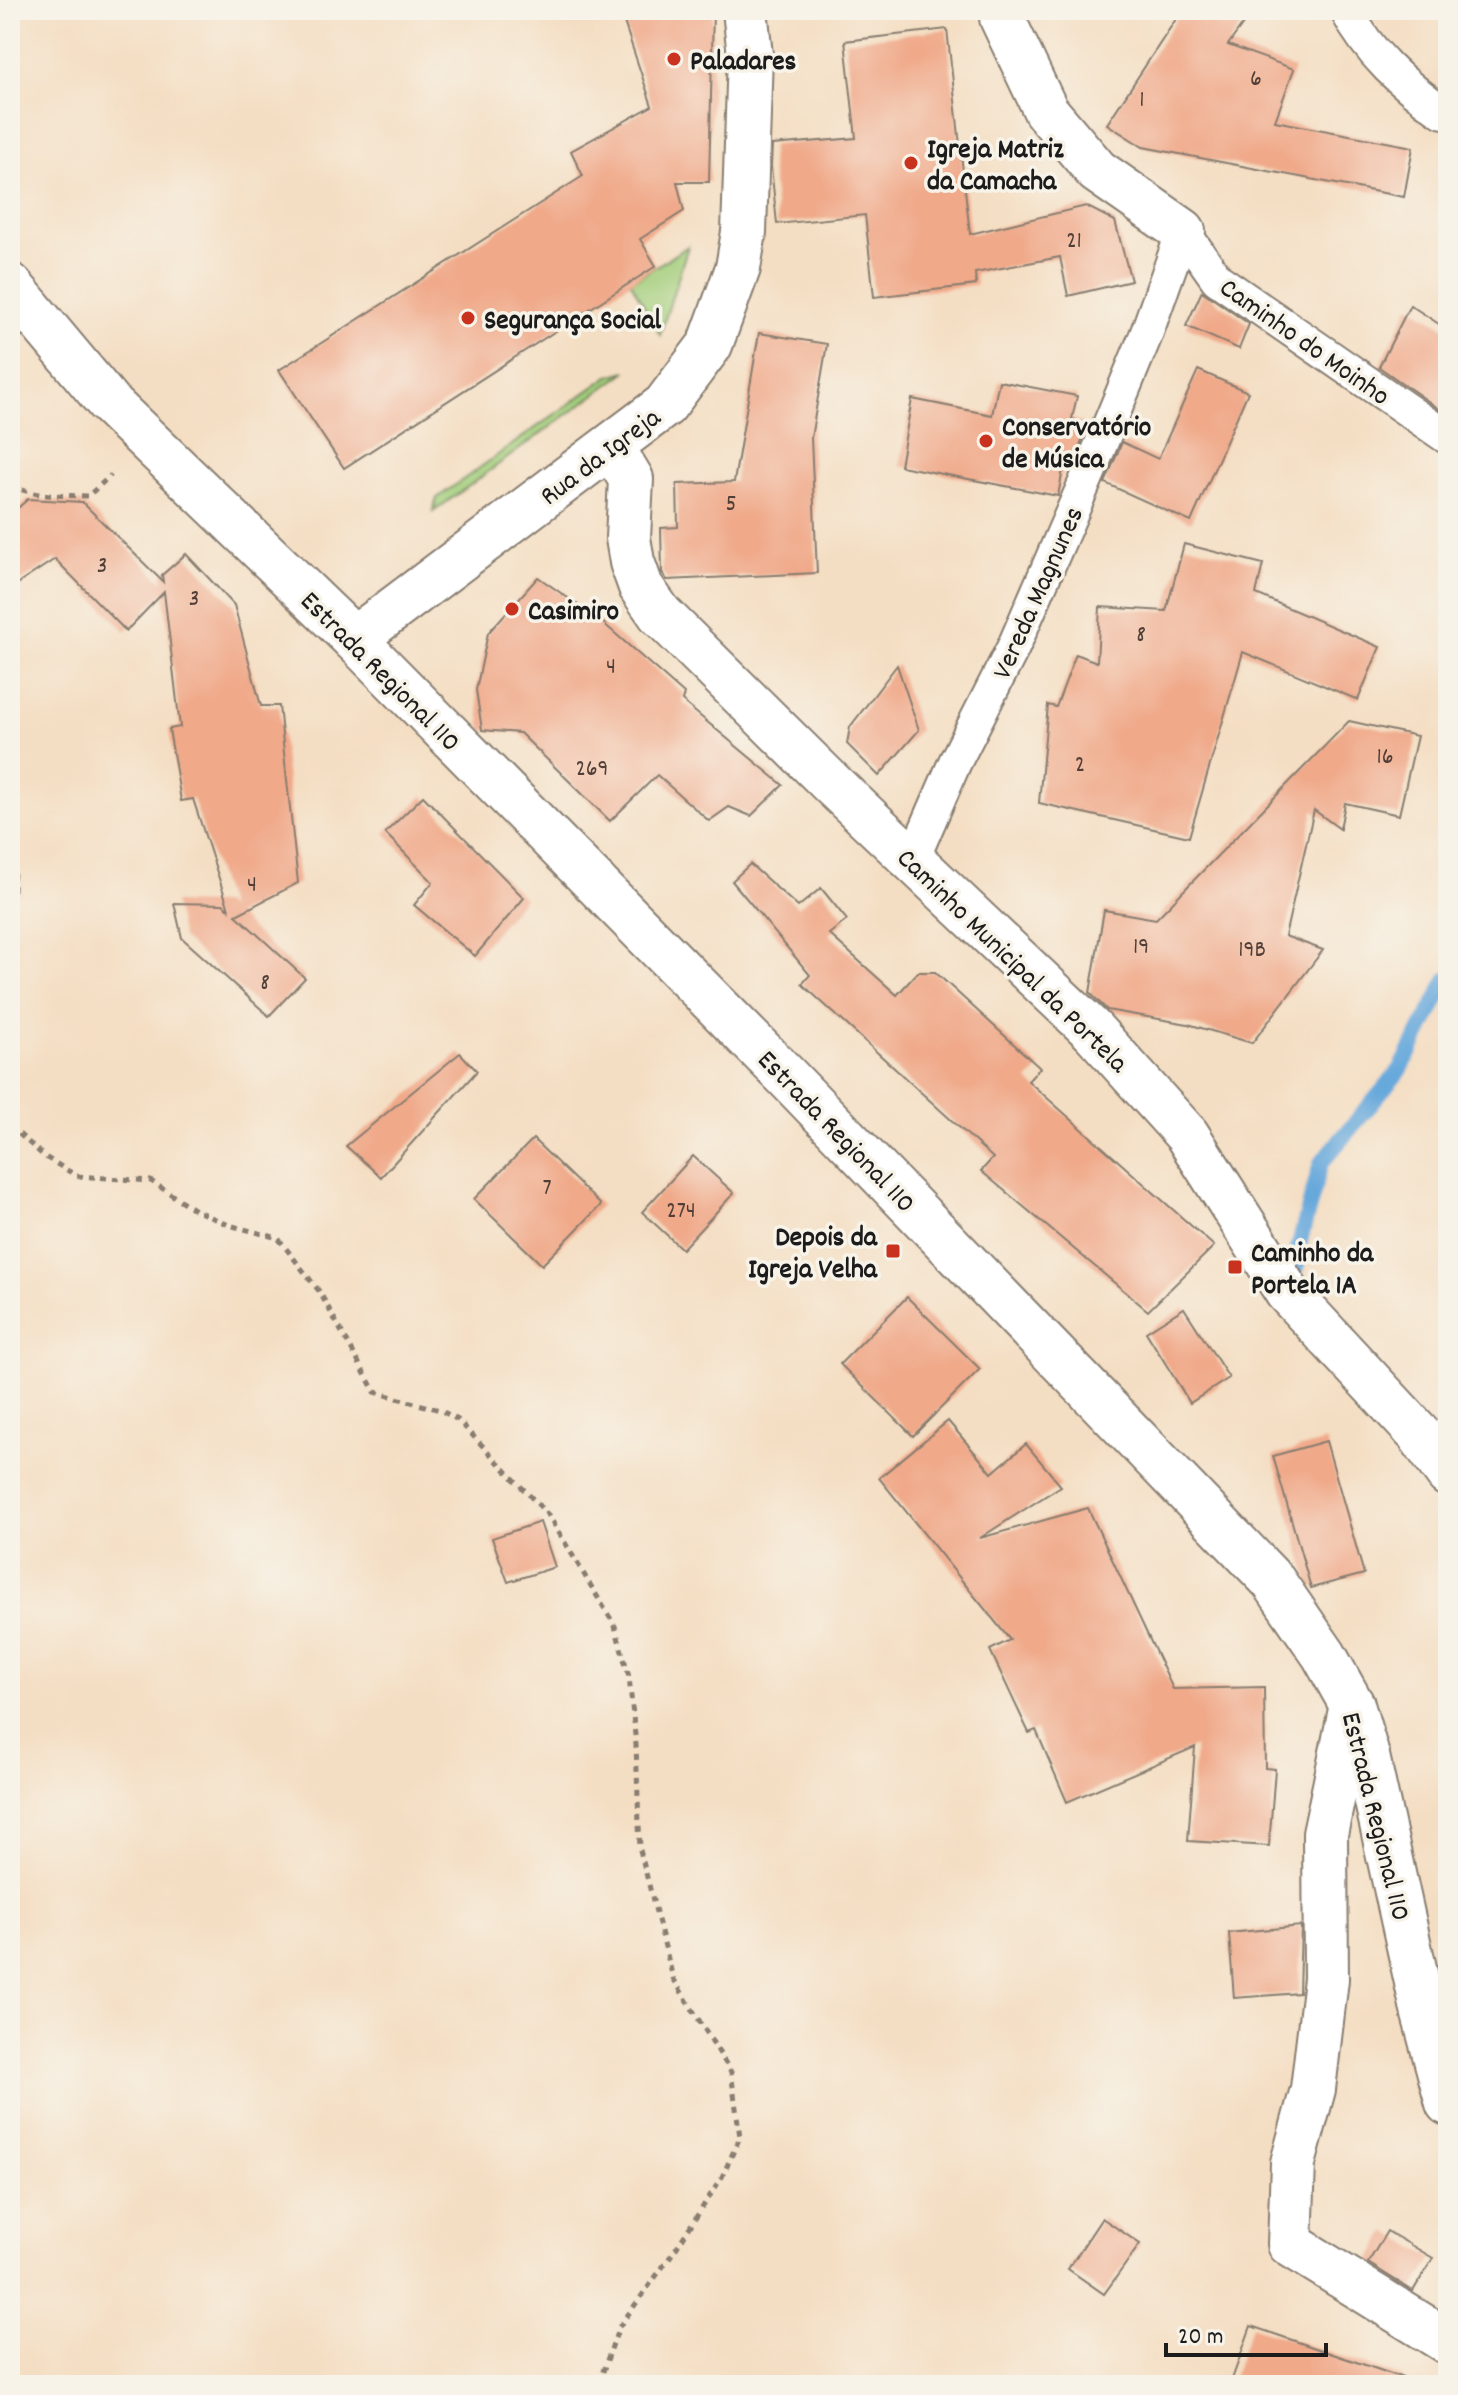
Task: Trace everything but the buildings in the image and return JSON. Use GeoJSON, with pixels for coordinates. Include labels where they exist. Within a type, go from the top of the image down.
{"type":"FeatureCollection","features":[{"type":"Feature","properties":{"kind":"street","name":"Rua da Igreja"},"geometry":{"type":"LineString","coordinates":[[354,639],[665,405],[710,345],[738,268],[744,232],[750,55],[745,10]]}},
{"type":"Feature","properties":{"kind":"street","name":"Caminho do Moinho"},"geometry":{"type":"LineString","coordinates":[[1002,10],[1002,18],[1046,111],[1097,171],[1183,231]]}},
{"type":"Feature","properties":{"kind":"street","name":"Estrada Regional 110"},"geometry":{"type":"LineString","coordinates":[[10,285],[108,402],[354,639],[802,1092],[1273,1581],[1324,1655],[1352,1705],[1367,1756],[1424,2014],[1448,2103]]}},
{"type":"Feature","properties":{"kind":"street","name":"Caminho Municipal da Portela"},"geometry":{"type":"LineString","coordinates":[[611,446],[631,479],[628,538],[632,562],[641,587],[660,614],[833,785],[1093,1031],[1187,1135],[1287,1292],[1419,1434],[1448,1474]]}},
{"type":"Feature","properties":{"kind":"street"},"geometry":{"type":"LineString","coordinates":[[1352,1705],[1325,1834],[1326,1979],[1313,2089],[1293,2163],[1290,2244],[1448,2342]]}},
{"type":"Feature","properties":{"kind":"lane"},"geometry":{"type":"LineString","coordinates":[[1346,10],[1383,65],[1415,93],[1448,112]]}},
{"type":"Feature","properties":{"kind":"lane","name":"Caminho do Moinho"},"geometry":{"type":"LineString","coordinates":[[1183,231],[1217,279],[1448,438]]}},
{"type":"Feature","properties":{"kind":"lane","name":"Vereda Magnunes"},"geometry":{"type":"LineString","coordinates":[[913,859],[955,762],[1013,648],[1086,480],[1146,335],[1183,231]]}},
{"type":"Feature","properties":{"kind":"path"},"geometry":{"type":"LineString","coordinates":[[10,487],[42,495],[88,496],[148,441]]}},
{"type":"Feature","properties":{"kind":"path"},"geometry":{"type":"LineString","coordinates":[[10,862],[14,870],[14,896],[10,940]]}},
{"type":"Feature","properties":{"kind":"path"},"geometry":{"type":"LineString","coordinates":[[10,1053],[16,1085],[10,1086]]}},
{"type":"Feature","properties":{"kind":"path"},"geometry":{"type":"LineString","coordinates":[[10,1126],[45,1157],[77,1176],[151,1181],[195,1210],[229,1225],[278,1238],[319,1291],[375,1392],[440,1410],[458,1420],[549,1516],[615,1626],[629,1677],[636,1745],[640,1850],[673,1978],[731,2072],[740,2137],[722,2177],[675,2250],[619,2327],[602,2374],[603,2385]]}},
{"type":"Feature","properties":{"kind":"green space"},"geometry":{"type":"Polygon","coordinates":[[[688,246],[660,335],[631,282],[688,246]]]}},
{"type":"Feature","properties":{"kind":"green space"},"geometry":{"type":"Polygon","coordinates":[[[627,371],[433,512],[437,498],[609,376],[627,371]]]}},
{"type":"Feature","properties":{"kind":"waterway"},"geometry":{"type":"LineString","coordinates":[[1297,1268],[1298,1248],[1321,1163],[1401,1069],[1448,978]]}},
{"type":"Feature","properties":{"kind":"place","name":"Paladares"},"geometry":{"type":"Point","coordinates":[674,59]}},
{"type":"Feature","properties":{"kind":"place","name":"Igreja Matriz da Camacha"},"geometry":{"type":"Point","coordinates":[911,163]}},
{"type":"Feature","properties":{"kind":"place","name":"Segurança Social"},"geometry":{"type":"Point","coordinates":[468,318]}},
{"type":"Feature","properties":{"kind":"place","name":"Conservatório de Música"},"geometry":{"type":"Point","coordinates":[986,441]}},
{"type":"Feature","properties":{"kind":"place","name":"Casimiro"},"geometry":{"type":"Point","coordinates":[512,609]}},
{"type":"Feature","properties":{"kind":"place","name":"Depois da Igreja Velha"},"geometry":{"type":"Point","coordinates":[893,1251]}},
{"type":"Feature","properties":{"kind":"place","name":"Caminho da Portela 1A"},"geometry":{"type":"Point","coordinates":[1235,1267]}}]}
